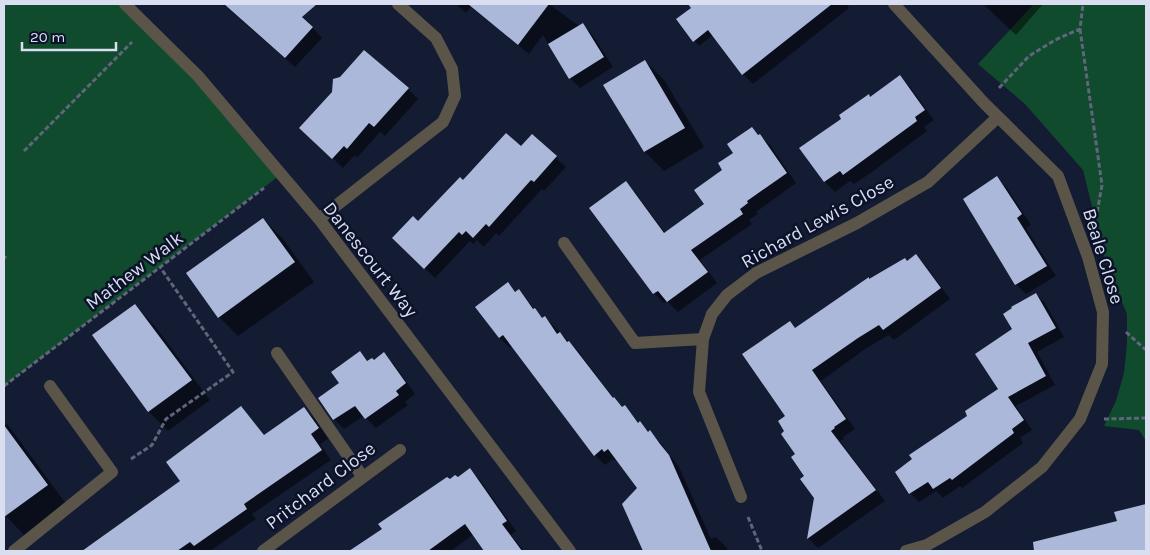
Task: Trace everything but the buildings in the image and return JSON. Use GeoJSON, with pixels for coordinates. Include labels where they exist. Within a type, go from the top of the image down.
{"type":"FeatureCollection","features":[{"type":"Feature","properties":{"kind":"street","name":"Danescourt Way"},"geometry":{"type":"LineString","coordinates":[[125,4],[198,76],[318,220],[570,551]]}},
{"type":"Feature","properties":{"kind":"street"},"geometry":{"type":"LineString","coordinates":[[318,220],[442,122],[455,96],[452,69],[436,38],[398,4]]}},
{"type":"Feature","properties":{"kind":"street","name":"Beale Close"},"geometry":{"type":"LineString","coordinates":[[894,4],[998,117],[1058,176],[1088,257],[1103,312],[1102,364],[1080,419],[1042,467],[985,512],[927,545],[906,551]]}},
{"type":"Feature","properties":{"kind":"street","name":"Richard Lewis Close"},"geometry":{"type":"LineString","coordinates":[[741,497],[698,392],[703,339],[712,314],[727,296],[756,273],[857,223],[928,182],[998,117]]}},
{"type":"Feature","properties":{"kind":"street"},"geometry":{"type":"LineString","coordinates":[[564,244],[635,343],[703,339]]}},
{"type":"Feature","properties":{"kind":"street"},"geometry":{"type":"LineString","coordinates":[[277,353],[362,476]]}},
{"type":"Feature","properties":{"kind":"street"},"geometry":{"type":"LineString","coordinates":[[14,551],[112,472],[50,386]]}},
{"type":"Feature","properties":{"kind":"street","name":"Pritchard Close"},"geometry":{"type":"LineString","coordinates":[[262,551],[400,450]]}},
{"type":"Feature","properties":{"kind":"path"},"geometry":{"type":"LineString","coordinates":[[1083,4],[1080,29],[1102,185],[1088,257]]}},
{"type":"Feature","properties":{"kind":"path"},"geometry":{"type":"LineString","coordinates":[[24,151],[148,26]]}},
{"type":"Feature","properties":{"kind":"path"},"geometry":{"type":"LineString","coordinates":[[984,102],[1029,56],[1056,40],[1080,29]]}},
{"type":"Feature","properties":{"kind":"path","name":"Mathew Walk"},"geometry":{"type":"LineString","coordinates":[[4,386],[280,175]]}},
{"type":"Feature","properties":{"kind":"path"},"geometry":{"type":"LineString","coordinates":[[112,472],[152,445],[166,419],[234,372],[160,267]]}},
{"type":"Feature","properties":{"kind":"path"},"geometry":{"type":"LineString","coordinates":[[1080,419],[1146,418]]}},
{"type":"Feature","properties":{"kind":"path"},"geometry":{"type":"LineString","coordinates":[[741,497],[762,551]]}},
{"type":"Feature","properties":{"kind":"green space"},"geometry":{"type":"Polygon","coordinates":[[[4,4],[125,4],[280,175],[4,386],[4,4]]]}},
{"type":"Feature","properties":{"kind":"green space"},"geometry":{"type":"Polygon","coordinates":[[[1034,4],[1146,4],[1146,441],[1139,430],[1104,426],[1116,401],[1124,373],[1127,344],[1127,314],[1106,263],[1083,170],[1025,104],[978,64],[1034,4]]]}}]}
